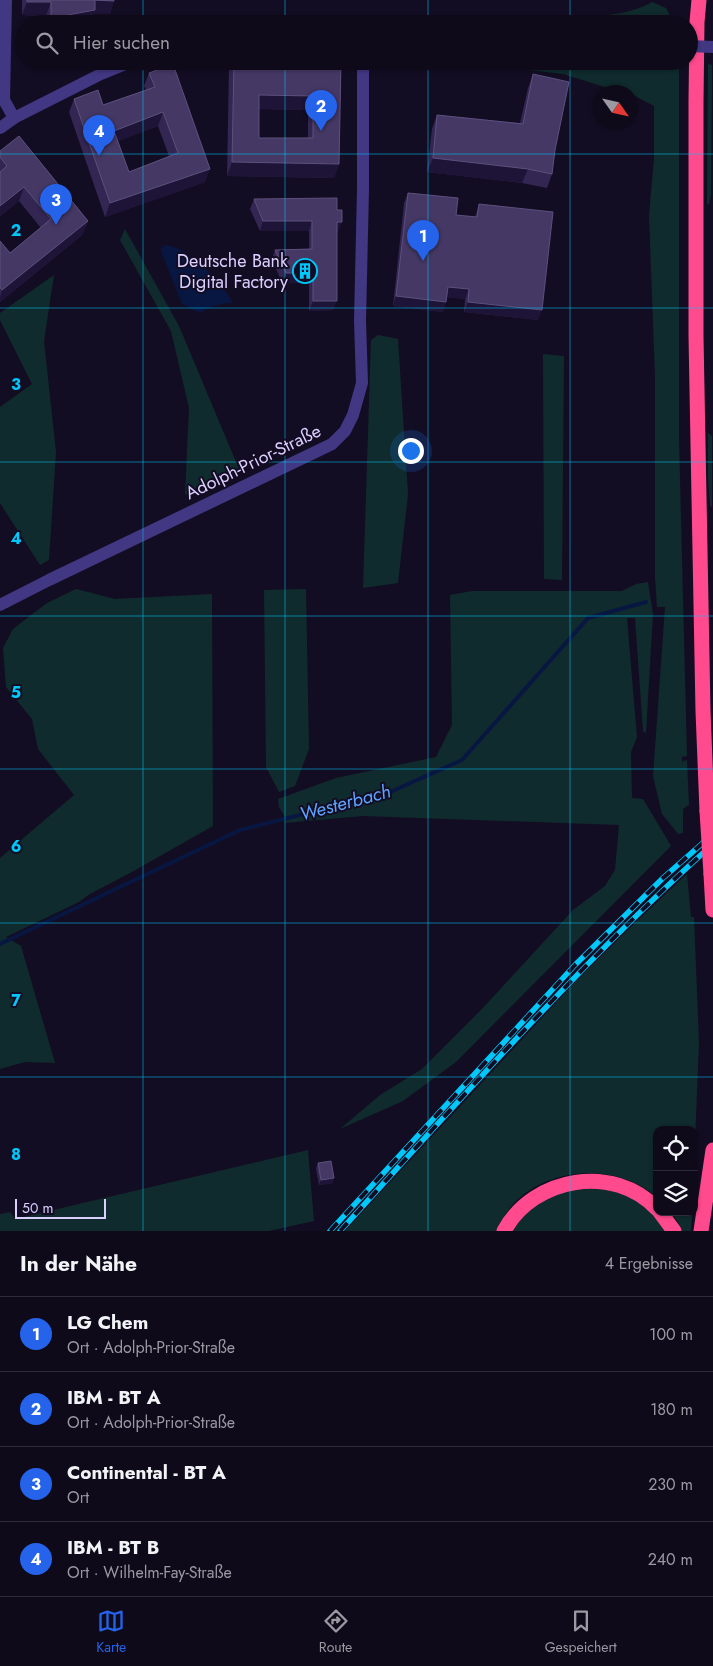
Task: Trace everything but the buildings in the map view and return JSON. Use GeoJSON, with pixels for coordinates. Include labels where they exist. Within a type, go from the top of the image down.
{"type":"FeatureCollection","features":[{"type":"Feature","properties":{"kind":"highway"},"geometry":{"type":"LineString","coordinates":[[697,0],[697,15]]}},
{"type":"Feature","properties":{"kind":"highway"},"geometry":{"type":"LineString","coordinates":[[697,70],[697,432],[707,811],[713,910]]}},
{"type":"Feature","properties":{"kind":"highway"},"geometry":{"type":"LineString","coordinates":[[701,1231],[713,1150]]}},
{"type":"Feature","properties":{"kind":"highway"},"geometry":{"type":"LineString","coordinates":[[504,1231],[518,1212],[530,1201],[560,1185],[576,1182],[593,1181],[609,1183],[625,1188],[653,1206]]}},
{"type":"Feature","properties":{"kind":"highway"},"geometry":{"type":"LineString","coordinates":[[663,1216],[674,1231]]}},
{"type":"Feature","properties":{"kind":"street"},"geometry":{"type":"LineString","coordinates":[[6,0],[4,100],[14,118]]}},
{"type":"Feature","properties":{"kind":"street"},"geometry":{"type":"LineString","coordinates":[[698,46],[713,47]]}},
{"type":"Feature","properties":{"kind":"street"},"geometry":{"type":"LineString","coordinates":[[0,128],[14,118],[110,70]]}},
{"type":"Feature","properties":{"kind":"street","name":"Adolph-Prior-Straße"},"geometry":{"type":"LineString","coordinates":[[0,605],[332,444],[345,430],[353,416],[362,383],[360,321],[363,70]]}},
{"type":"Feature","properties":{"kind":"green space"},"geometry":{"type":"Polygon","coordinates":[[[652,2],[666,8],[670,15],[605,15],[631,11],[652,2]]]}},
{"type":"Feature","properties":{"kind":"green space"},"geometry":{"type":"Polygon","coordinates":[[[708,64],[712,65],[711,195],[707,205],[708,64]]]}},
{"type":"Feature","properties":{"kind":"green space"},"geometry":{"type":"Polygon","coordinates":[[[529,70],[679,70],[679,439],[687,756],[682,757],[682,764],[683,761],[687,760],[689,805],[683,809],[683,833],[678,834],[662,814],[653,776],[665,607],[657,607],[655,577],[655,377],[649,215],[654,159],[654,106],[638,98],[638,85],[598,85],[563,74],[529,70]]]}},
{"type":"Feature","properties":{"kind":"green space"},"geometry":{"type":"Polygon","coordinates":[[[125,229],[179,326],[239,469],[185,495],[189,408],[171,331],[120,240],[125,229]]]}},
{"type":"Feature","properties":{"kind":"green space"},"geometry":{"type":"Polygon","coordinates":[[[54,275],[44,341],[56,452],[49,560],[40,565],[0,503],[0,407],[32,384],[0,320],[0,313],[54,275]]]}},
{"type":"Feature","properties":{"kind":"green space"},"geometry":{"type":"Polygon","coordinates":[[[378,335],[398,339],[408,494],[398,583],[363,588],[371,340],[378,335]]]}},
{"type":"Feature","properties":{"kind":"green space"},"geometry":{"type":"Polygon","coordinates":[[[543,354],[564,356],[562,580],[544,579],[543,354]]]}},
{"type":"Feature","properties":{"kind":"green space"},"geometry":{"type":"Polygon","coordinates":[[[708,433],[712,436],[712,507],[710,506],[708,478],[708,433]]]}},
{"type":"Feature","properties":{"kind":"green space"},"geometry":{"type":"Polygon","coordinates":[[[648,582],[653,614],[646,733],[643,731],[635,618],[627,618],[637,737],[631,752],[632,798],[643,799],[671,846],[456,1062],[403,1101],[340,1129],[380,1095],[422,1069],[481,1010],[573,910],[605,886],[615,870],[619,825],[363,816],[284,823],[287,820],[279,807],[278,799],[336,778],[436,757],[452,725],[450,595],[472,591],[622,591],[636,584],[648,582]]]}},
{"type":"Feature","properties":{"kind":"green space"},"geometry":{"type":"Polygon","coordinates":[[[76,589],[115,599],[212,594],[213,826],[90,894],[79,902],[6,937],[21,946],[55,1063],[25,1062],[0,1069],[0,858],[74,795],[38,749],[32,719],[6,687],[3,648],[13,629],[47,603],[76,589]]]}},
{"type":"Feature","properties":{"kind":"green space"},"geometry":{"type":"Polygon","coordinates":[[[306,589],[309,749],[295,786],[279,792],[266,767],[264,590],[306,589]]]}},
{"type":"Feature","properties":{"kind":"green space"},"geometry":{"type":"Polygon","coordinates":[[[687,874],[691,917],[694,917],[699,1042],[696,1126],[653,1126],[653,1194],[641,1186],[605,1174],[585,1173],[566,1175],[547,1181],[530,1190],[515,1202],[504,1216],[496,1231],[345,1231],[575,982],[687,874]]]}},
{"type":"Feature","properties":{"kind":"green space"},"geometry":{"type":"Polygon","coordinates":[[[308,1150],[314,1221],[269,1231],[0,1231],[0,1214],[10,1212],[15,1219],[308,1150]]]}},
{"type":"Feature","properties":{"kind":"green space"},"geometry":{"type":"Polygon","coordinates":[[[571,1187],[606,1188],[637,1200],[649,1210],[666,1231],[511,1231],[534,1204],[571,1187]]]}},
{"type":"Feature","properties":{"kind":"green space"},"geometry":{"type":"Polygon","coordinates":[[[674,1216],[692,1216],[691,1231],[682,1231],[674,1216]]]}},
{"type":"Feature","properties":{"kind":"water"},"geometry":{"type":"Polygon","coordinates":[[[166,245],[176,248],[195,260],[213,276],[233,303],[216,305],[200,313],[182,304],[161,251],[162,247],[166,245]]]}},
{"type":"Feature","properties":{"kind":"waterway","name":"Westerbach"},"geometry":{"type":"LineString","coordinates":[[0,944],[240,830],[388,793],[462,760],[588,618],[646,602]]}},
{"type":"Feature","properties":{"kind":"railway"},"geometry":{"type":"LineString","coordinates":[[330,1231],[575,965],[663,878],[713,834]]}},
{"type":"Feature","properties":{"kind":"railway"},"geometry":{"type":"LineString","coordinates":[[340,1231],[517,1038],[608,943],[703,853]]}},
{"type":"Feature","properties":{"kind":"place","name":"IBM - BT A"},"geometry":{"type":"Point","coordinates":[321,131]}},
{"type":"Feature","properties":{"kind":"place","name":"IBM - BT B"},"geometry":{"type":"Point","coordinates":[99,156]}},
{"type":"Feature","properties":{"kind":"place","name":"Continental - BT A"},"geometry":{"type":"Point","coordinates":[56,225]}},
{"type":"Feature","properties":{"kind":"place","name":"LG Chem"},"geometry":{"type":"Point","coordinates":[423,261]}},
{"type":"Feature","properties":{"kind":"place","name":"Deutsche Bank Digital Factory"},"geometry":{"type":"Point","coordinates":[305,271]}}]}
